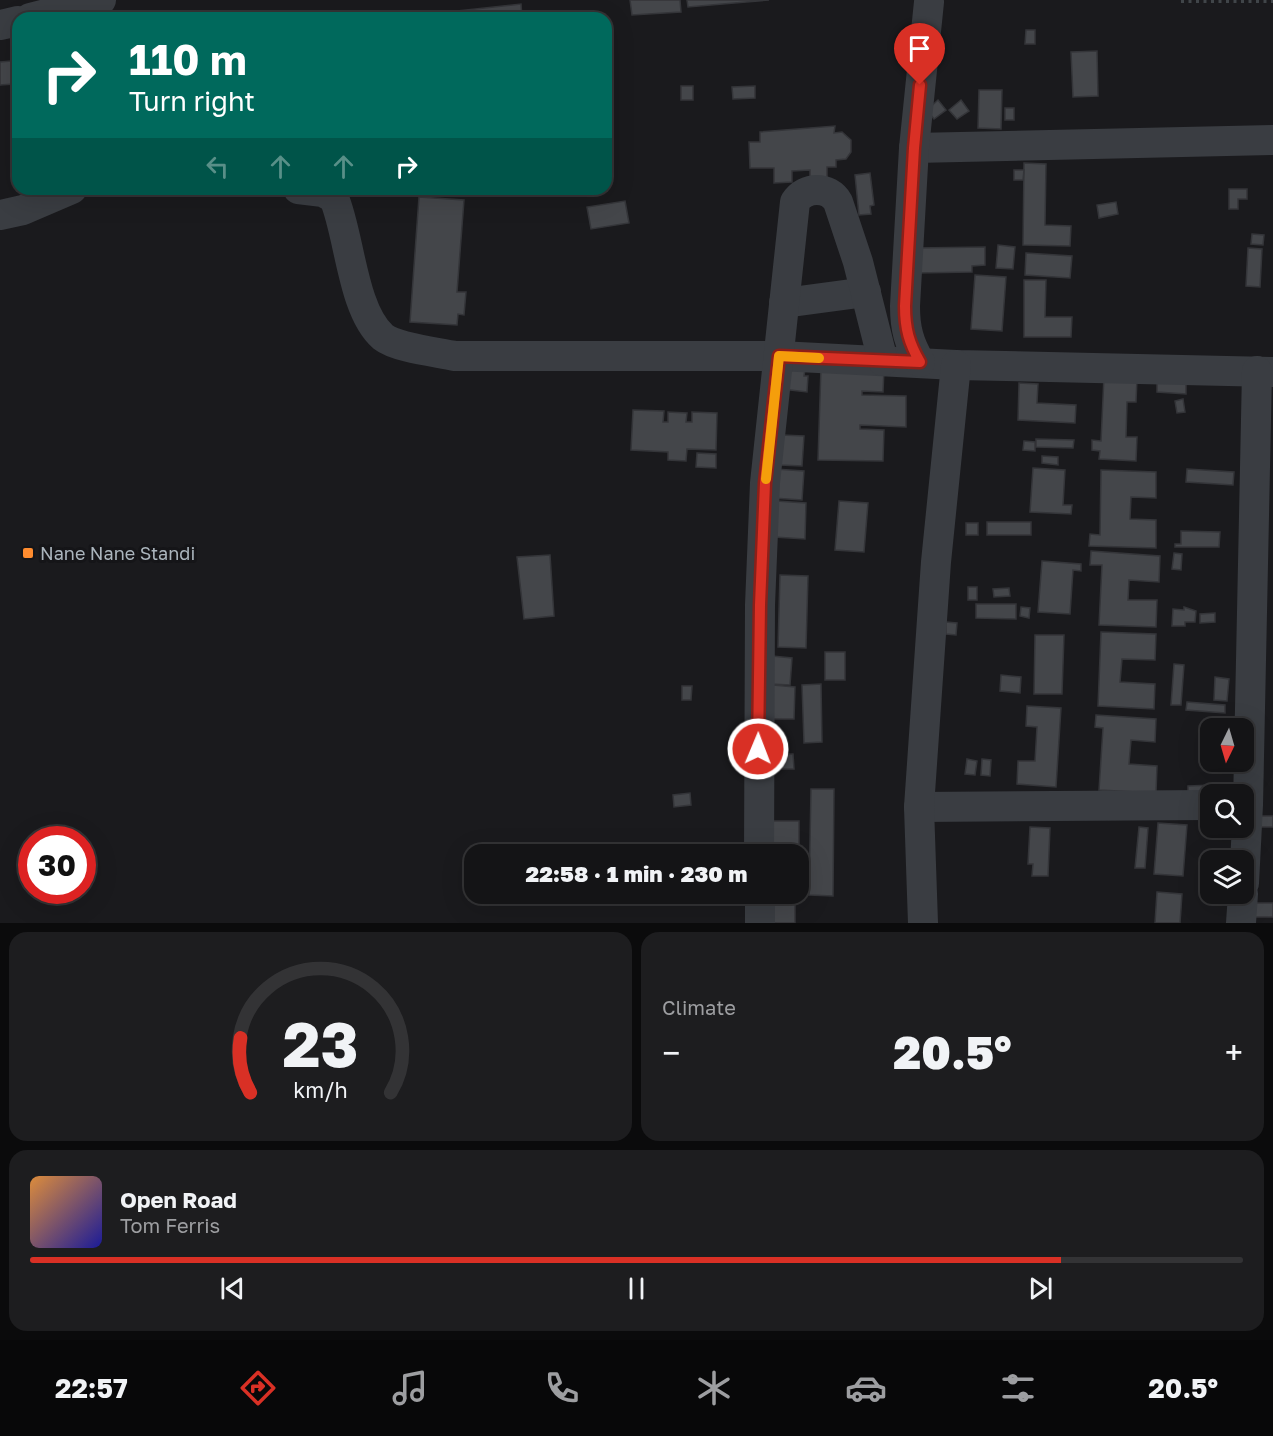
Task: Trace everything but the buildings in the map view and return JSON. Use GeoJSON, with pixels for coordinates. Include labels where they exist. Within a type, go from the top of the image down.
{"type":"FeatureCollection","features":[{"type":"Feature","properties":{"kind":"street"},"geometry":{"type":"LineString","coordinates":[[54,12],[101,0]]}},
{"type":"Feature","properties":{"kind":"street"},"geometry":{"type":"LineString","coordinates":[[920,362],[905,329],[914,148],[929,2]]}},
{"type":"Feature","properties":{"kind":"street"},"geometry":{"type":"LineString","coordinates":[[914,148],[1273,140]]}},
{"type":"Feature","properties":{"kind":"street"},"geometry":{"type":"LineString","coordinates":[[759,844],[760,605],[765,483],[795,202],[800,195],[809,191],[823,190],[833,194],[866,292],[883,361]]}},
{"type":"Feature","properties":{"kind":"street"},"geometry":{"type":"LineString","coordinates":[[0,215],[23,210],[58,195]]}},
{"type":"Feature","properties":{"kind":"street"},"geometry":{"type":"LineString","coordinates":[[328,195],[334,198],[366,310],[384,337],[396,343],[454,356],[779,356],[956,365],[1265,371],[1255,805],[1249,850]]}},
{"type":"Feature","properties":{"kind":"street"},"geometry":{"type":"LineString","coordinates":[[784,303],[866,292]]}},
{"type":"Feature","properties":{"kind":"street"},"geometry":{"type":"LineString","coordinates":[[923,923],[919,807],[936,562],[956,365]]}},
{"type":"Feature","properties":{"kind":"street"},"geometry":{"type":"LineString","coordinates":[[919,807],[1200,805]]}},
{"type":"Feature","properties":{"kind":"street"},"geometry":{"type":"LineString","coordinates":[[760,904],[760,923]]}},
{"type":"Feature","properties":{"kind":"street"},"geometry":{"type":"LineString","coordinates":[[1241,923],[1242,904]]}},
{"type":"Feature","properties":{"kind":"path"},"geometry":{"type":"LineString","coordinates":[[1181,1],[1273,1]]}},
{"type":"Feature","properties":{"kind":"slow traffic"},"geometry":{"type":"LineString","coordinates":[[766,479],[779,356],[819,358]]}},
{"type":"Feature","properties":{"kind":"place","name":"Nane Nane Standi"},"geometry":{"type":"Point","coordinates":[28,553]}},
{"type":"Feature","properties":{"kind":"route"},"geometry":{"type":"LineString","coordinates":[[758,749],[765,483],[779,356],[920,362],[905,329],[914,148],[920,85]]}}]}
